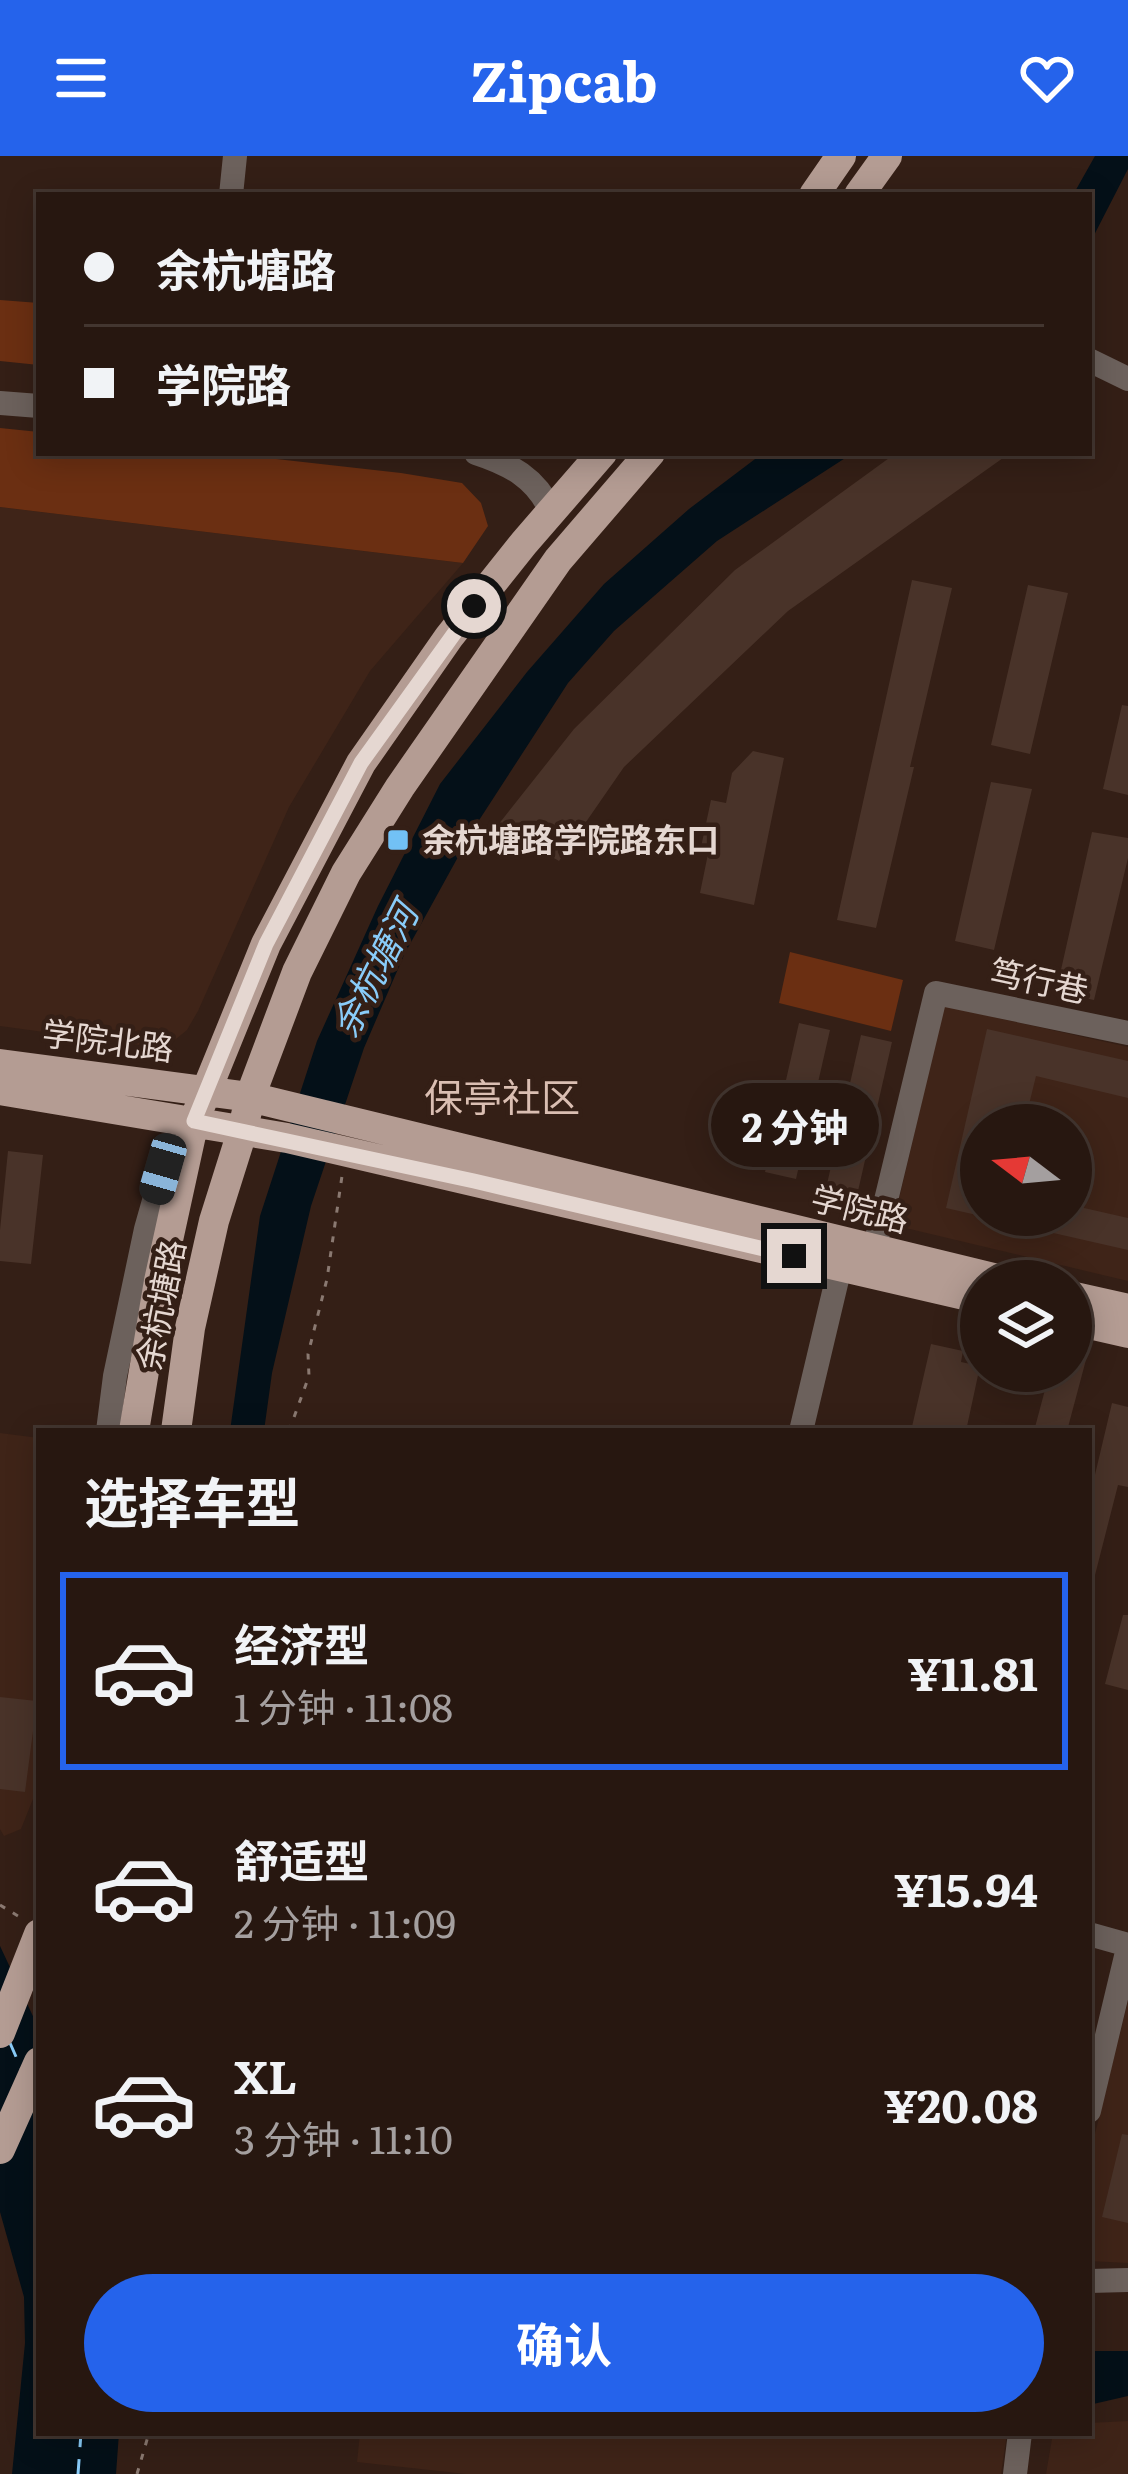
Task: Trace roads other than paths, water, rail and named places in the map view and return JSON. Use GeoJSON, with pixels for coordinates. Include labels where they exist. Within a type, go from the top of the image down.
{"type":"FeatureCollection","features":[{"type":"Feature","properties":{"kind":"main road"},"geometry":{"type":"LineString","coordinates":[[816,192],[841,156]]}},
{"type":"Feature","properties":{"kind":"main road"},"geometry":{"type":"LineString","coordinates":[[861,192],[887,156]]}},
{"type":"Feature","properties":{"kind":"main road","name":"余杭塘路"},"geometry":{"type":"LineString","coordinates":[[134,1428],[159,1281],[194,1121],[266,944],[361,763],[449,637],[599,456]]}},
{"type":"Feature","properties":{"kind":"main road","name":"余杭塘路"},"geometry":{"type":"LineString","coordinates":[[176,1428],[190,1328],[214,1221],[250,1097],[298,972],[346,873],[400,787],[558,560],[647,456]]}},
{"type":"Feature","properties":{"kind":"main road","name":"学院北路"},"geometry":{"type":"LineString","coordinates":[[0,1064],[207,1090]]}},
{"type":"Feature","properties":{"kind":"main road","name":"学院北路"},"geometry":{"type":"LineString","coordinates":[[0,1090],[194,1121]]}},
{"type":"Feature","properties":{"kind":"main road","name":"学院路"},"geometry":{"type":"LineString","coordinates":[[207,1090],[250,1097],[340,1152],[960,1294]]}},
{"type":"Feature","properties":{"kind":"main road","name":"学院路"},"geometry":{"type":"LineString","coordinates":[[194,1121],[243,1129],[347,1121],[960,1270]]}},
{"type":"Feature","properties":{"kind":"main road"},"geometry":{"type":"LineString","coordinates":[[1092,1301],[1128,1309]]}},
{"type":"Feature","properties":{"kind":"main road"},"geometry":{"type":"LineString","coordinates":[[1092,1325],[1128,1333]]}},
{"type":"Feature","properties":{"kind":"main road"},"geometry":{"type":"LineString","coordinates":[[0,2033],[29,1926]]}},
{"type":"Feature","properties":{"kind":"main road"},"geometry":{"type":"LineString","coordinates":[[0,2149],[36,2069]]}},
{"type":"Feature","properties":{"kind":"street"},"geometry":{"type":"LineString","coordinates":[[231,192],[235,156]]}},
{"type":"Feature","properties":{"kind":"street"},"geometry":{"type":"LineString","coordinates":[[1092,361],[1128,379]]}},
{"type":"Feature","properties":{"kind":"street"},"geometry":{"type":"LineString","coordinates":[[0,403],[36,406]]}},
{"type":"Feature","properties":{"kind":"street"},"geometry":{"type":"LineString","coordinates":[[486,456],[524,474],[543,494],[551,512]]}},
{"type":"Feature","properties":{"kind":"street","name":"笃行巷"},"geometry":{"type":"LineString","coordinates":[[874,1250],[936,993],[1128,1033]]}},
{"type":"Feature","properties":{"kind":"street"},"geometry":{"type":"LineString","coordinates":[[108,1428],[146,1229],[163,1169],[194,1121]]}},
{"type":"Feature","properties":{"kind":"street"},"geometry":{"type":"LineString","coordinates":[[802,1428],[840,1267]]}},
{"type":"Feature","properties":{"kind":"street"},"geometry":{"type":"LineString","coordinates":[[1092,1936],[1127,1954],[1092,2099]]}},
{"type":"Feature","properties":{"kind":"street"},"geometry":{"type":"LineString","coordinates":[[1092,2281],[1128,2280]]}},
{"type":"Feature","properties":{"kind":"street"},"geometry":{"type":"LineString","coordinates":[[1015,2474],[1020,2436]]}},
{"type":"Feature","properties":{"kind":"water"},"geometry":{"type":"Polygon","coordinates":[[[1095,156],[1128,156],[1128,169],[1092,239],[1092,192],[1075,192],[1095,156]]]}},
{"type":"Feature","properties":{"kind":"water","name":"余杭塘河"},"geometry":{"type":"Polygon","coordinates":[[[759,456],[848,456],[717,541],[614,631],[568,683],[474,828],[404,955],[364,1048],[311,1206],[272,1373],[264,1428],[230,1428],[260,1216],[317,1041],[378,906],[440,784],[527,672],[604,584],[689,509],[759,456]]]}},
{"type":"Feature","properties":{"kind":"water"},"geometry":{"type":"Polygon","coordinates":[[[0,1946],[36,2023],[36,2436],[119,2436],[116,2474],[12,2474],[25,2343],[24,2297],[0,2212],[0,1946]]]}},
{"type":"Feature","properties":{"kind":"water"},"geometry":{"type":"Polygon","coordinates":[[[1092,2351],[1128,2351],[1128,2396],[1092,2404],[1092,2351]]]}},
{"type":"Feature","properties":{"kind":"place","name":"余杭塘路学院路东口"},"geometry":{"type":"Point","coordinates":[398,840]}},
{"type":"Feature","properties":{"kind":"district","name":"保亭社区"},"geometry":{"type":"Point","coordinates":[502,1098]}}]}
